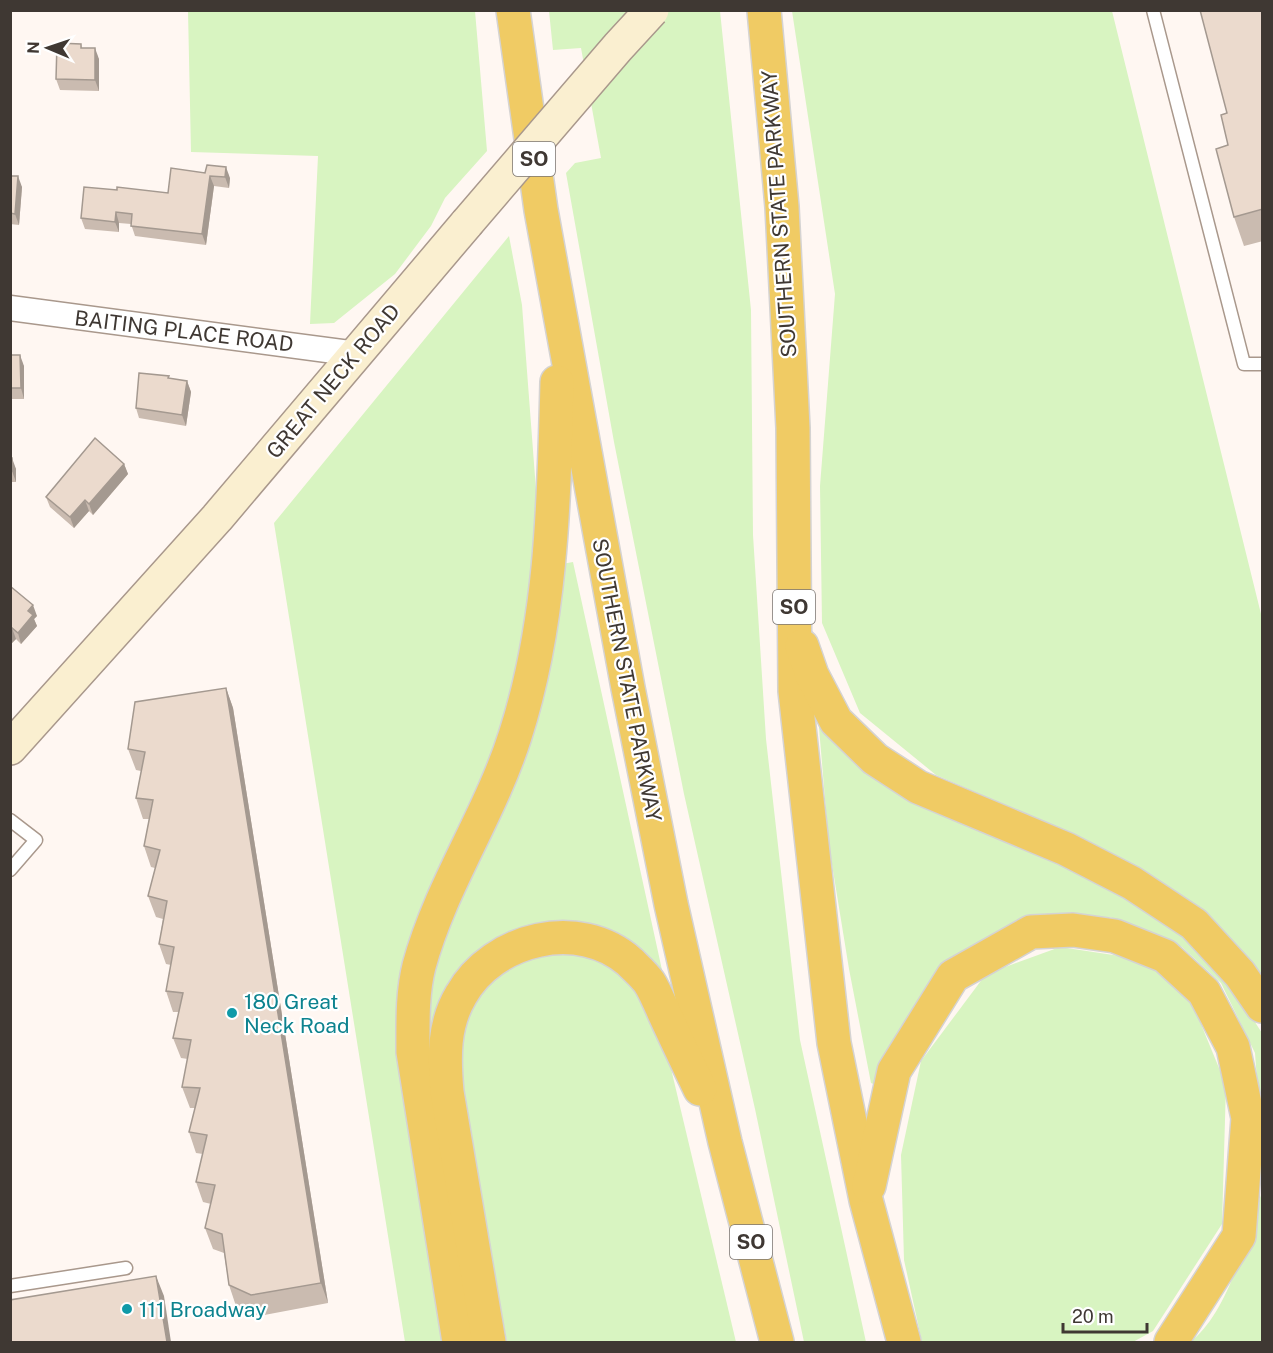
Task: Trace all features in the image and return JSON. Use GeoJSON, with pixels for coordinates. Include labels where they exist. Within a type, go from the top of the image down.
{"type":"FeatureCollection","features":[{"type":"Feature","properties":{"kind":"highway","name":"SOUTHERN STATE PARKWAY"},"geometry":{"type":"LineString","coordinates":[[513,10],[541,210],[630,699],[671,904],[725,1142],[777,1342]]}},
{"type":"Feature","properties":{"kind":"highway","name":"SOUTHERN STATE PARKWAY"},"geometry":{"type":"LineString","coordinates":[[764,10],[783,219],[793,428],[795,691],[834,1043],[866,1200],[904,1342]]}},
{"type":"Feature","properties":{"kind":"highway"},"geometry":{"type":"LineString","coordinates":[[459,1342],[413,1052],[413,1009],[419,968],[430,929],[502,773],[529,687],[541,629],[549,572],[560,320]]}},
{"type":"Feature","properties":{"kind":"highway"},"geometry":{"type":"LineString","coordinates":[[795,626],[812,675],[836,721],[874,759],[918,787],[1066,849],[1132,883],[1194,924],[1240,974],[1263,1006]]}},
{"type":"Feature","properties":{"kind":"highway"},"geometry":{"type":"LineString","coordinates":[[866,1200],[894,1071],[953,976],[1031,932],[1073,930],[1115,936],[1165,956],[1204,992],[1233,1047],[1248,1118],[1239,1236],[1171,1342]]}},
{"type":"Feature","properties":{"kind":"highway"},"geometry":{"type":"LineString","coordinates":[[489,1342],[447,1092],[444,1059],[447,1030],[459,997],[474,975],[495,958],[520,944],[559,938],[583,939],[607,946],[629,962],[649,982],[725,1142]]}},
{"type":"Feature","properties":{"kind":"main road","name":"GREAT NECK ROAD"},"geometry":{"type":"LineString","coordinates":[[10,748],[218,518],[618,47],[652,10]]}},
{"type":"Feature","properties":{"kind":"street","name":"BAITING PLACE ROAD"},"geometry":{"type":"LineString","coordinates":[[10,308],[357,354]]}},
{"type":"Feature","properties":{"kind":"lane"},"geometry":{"type":"LineString","coordinates":[[1154,10],[1244,364],[1263,364]]}},
{"type":"Feature","properties":{"kind":"lane"},"geometry":{"type":"LineString","coordinates":[[10,820],[36,840],[10,870]]}},
{"type":"Feature","properties":{"kind":"lane"},"geometry":{"type":"LineString","coordinates":[[10,1286],[126,1268]]}},
{"type":"Feature","properties":{"kind":"green space"},"geometry":{"type":"Polygon","coordinates":[[[188,11],[475,11],[487,151],[445,198],[431,226],[395,274],[334,323],[310,324],[318,156],[191,152],[188,11]]]}},
{"type":"Feature","properties":{"kind":"green space"},"geometry":{"type":"Polygon","coordinates":[[[549,11],[720,11],[751,310],[753,535],[766,739],[800,1040],[866,1342],[804,1342],[755,1109],[684,794],[614,442],[566,173],[575,163],[601,158],[581,48],[553,50],[549,11]]]}},
{"type":"Feature","properties":{"kind":"green space"},"geometry":{"type":"Polygon","coordinates":[[[792,11],[1112,11],[1262,618],[1262,979],[1254,965],[1179,894],[1062,830],[936,775],[860,713],[822,623],[820,486],[835,294],[792,11]]]}},
{"type":"Feature","properties":{"kind":"green space"},"geometry":{"type":"Polygon","coordinates":[[[509,236],[522,305],[541,556],[519,686],[469,817],[418,925],[444,1342],[405,1342],[274,523],[509,236]]]}},
{"type":"Feature","properties":{"kind":"green space"},"geometry":{"type":"Polygon","coordinates":[[[573,562],[662,970],[653,972],[506,937],[429,1077],[426,1051],[430,978],[562,564],[573,562]]]}},
{"type":"Feature","properties":{"kind":"green space"},"geometry":{"type":"Polygon","coordinates":[[[817,704],[865,763],[1076,864],[1174,926],[1224,974],[1262,1033],[1262,1149],[1255,1053],[1221,983],[1182,947],[1110,917],[1028,921],[948,967],[878,1086],[871,1083],[829,846],[817,704]]]}},
{"type":"Feature","properties":{"kind":"green space"},"geometry":{"type":"Polygon","coordinates":[[[1060,947],[1140,959],[1189,995],[1226,1085],[1222,1224],[1153,1331],[1133,1342],[922,1342],[904,1260],[901,1155],[921,1061],[986,974],[1060,947]]]}},
{"type":"Feature","properties":{"kind":"green space"},"geometry":{"type":"Polygon","coordinates":[[[558,952],[599,958],[634,983],[663,1035],[736,1342],[507,1342],[457,1070],[462,1022],[492,979],[521,960],[558,952]]]}},
{"type":"Feature","properties":{"kind":"green space"},"geometry":{"type":"Polygon","coordinates":[[[1262,1192],[1262,1342],[1190,1342],[1215,1313],[1226,1294],[1262,1192]]]}},
{"type":"Feature","properties":{"kind":"building"},"geometry":{"type":"Polygon","coordinates":[[[1200,10],[1263,10],[1263,209],[1234,217],[1216,149],[1228,145],[1221,115],[1227,113],[1200,10]]]}},
{"type":"Feature","properties":{"kind":"building"},"geometry":{"type":"Polygon","coordinates":[[[57,43],[81,44],[81,48],[95,48],[95,80],[56,79],[57,43]]]}},
{"type":"Feature","properties":{"kind":"building"},"geometry":{"type":"Polygon","coordinates":[[[207,165],[226,167],[225,177],[210,176],[202,234],[131,226],[132,214],[116,212],[115,222],[81,218],[84,187],[117,190],[117,187],[168,193],[171,168],[205,173],[207,165]]]}},
{"type":"Feature","properties":{"kind":"building"},"geometry":{"type":"Polygon","coordinates":[[[10,176],[18,176],[15,214],[10,213],[10,176]]]}},
{"type":"Feature","properties":{"kind":"building"},"geometry":{"type":"Polygon","coordinates":[[[10,355],[20,355],[21,388],[10,388],[10,355]]]}},
{"type":"Feature","properties":{"kind":"building"},"geometry":{"type":"Polygon","coordinates":[[[139,373],[169,376],[168,378],[187,381],[182,415],[136,408],[139,373]]]}},
{"type":"Feature","properties":{"kind":"building"},"geometry":{"type":"Polygon","coordinates":[[[95,438],[124,464],[89,504],[85,500],[70,517],[46,497],[95,438]]]}},
{"type":"Feature","properties":{"kind":"building"},"geometry":{"type":"Polygon","coordinates":[[[10,458],[12,458],[12,471],[10,471],[10,458]]]}},
{"type":"Feature","properties":{"kind":"building"},"geometry":{"type":"Polygon","coordinates":[[[10,586],[33,605],[28,611],[33,615],[18,633],[10,629],[10,586]]]}},
{"type":"Feature","properties":{"kind":"building","name":"180 Great Neck Road"},"geometry":{"type":"Polygon","coordinates":[[[226,688],[321,1283],[251,1295],[229,1285],[222,1234],[205,1228],[215,1185],[196,1182],[207,1135],[189,1132],[200,1088],[182,1087],[191,1040],[173,1038],[183,993],[166,991],[174,947],[159,944],[167,901],[148,896],[160,850],[144,846],[153,800],[136,798],[145,752],[128,749],[135,702],[226,688]]]}},
{"type":"Feature","properties":{"kind":"building","name":"111 Broadway"},"geometry":{"type":"Polygon","coordinates":[[[156,1276],[167,1342],[10,1342],[10,1300],[156,1276]]]}},
{"type":"Feature","properties":{"kind":"place","name":"180 Great Neck Road"},"geometry":{"type":"Point","coordinates":[232,1013]}},
{"type":"Feature","properties":{"kind":"place","name":"111 Broadway"},"geometry":{"type":"Point","coordinates":[127,1309]}}]}
